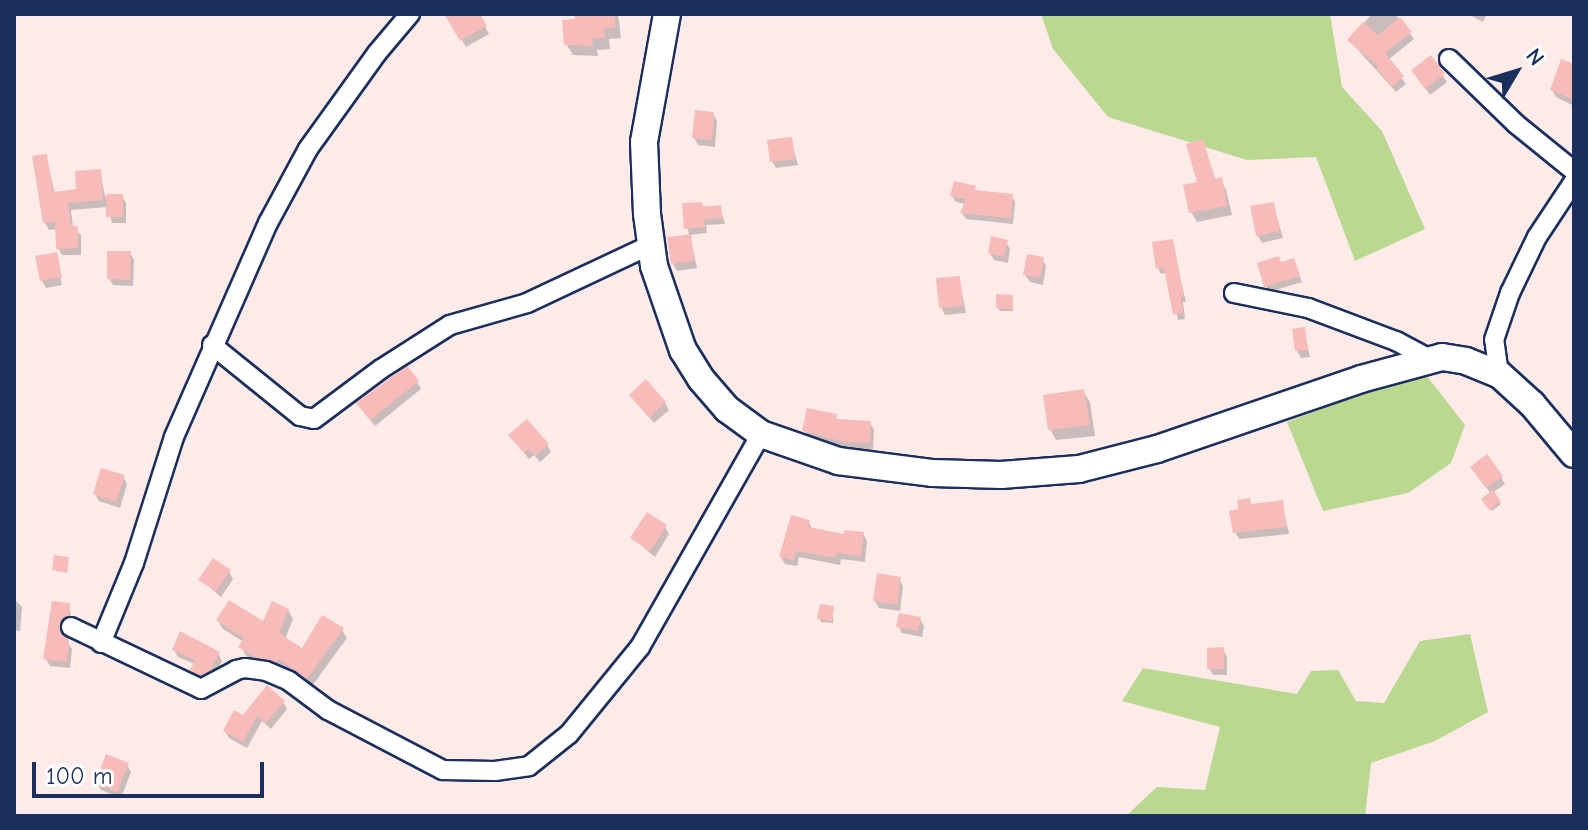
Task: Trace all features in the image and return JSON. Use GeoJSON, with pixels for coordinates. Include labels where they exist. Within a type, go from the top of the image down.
{"type":"FeatureCollection","features":[{"type":"Feature","properties":{"kind":"street"},"geometry":{"type":"LineString","coordinates":[[101,643],[134,563],[174,437],[268,223],[308,149],[370,62],[410,14]]}},
{"type":"Feature","properties":{"kind":"street"},"geometry":{"type":"LineString","coordinates":[[667,14],[644,142],[650,245],[683,350],[701,379],[727,409],[761,434],[838,461],[933,473],[1001,475],[1079,469],[1157,449],[1428,358],[1466,361],[1499,374],[1532,404],[1574,454]]}},
{"type":"Feature","properties":{"kind":"street"},"geometry":{"type":"LineString","coordinates":[[1449,59],[1516,124],[1574,171]]}},
{"type":"Feature","properties":{"kind":"street"},"geometry":{"type":"LineString","coordinates":[[1499,374],[1494,340],[1523,261],[1574,181]]}},
{"type":"Feature","properties":{"kind":"street"},"geometry":{"type":"LineString","coordinates":[[212,345],[300,416],[314,419],[381,369],[450,325],[527,303],[650,245]]}},
{"type":"Feature","properties":{"kind":"street"},"geometry":{"type":"LineString","coordinates":[[1234,293],[1308,308],[1396,341],[1428,358]]}},
{"type":"Feature","properties":{"kind":"street"},"geometry":{"type":"LineString","coordinates":[[1466,361],[1494,340]]}},
{"type":"Feature","properties":{"kind":"street"},"geometry":{"type":"LineString","coordinates":[[71,627],[201,689],[236,670],[266,671],[289,681],[328,710],[365,731],[443,770],[495,771],[529,766],[569,734],[640,647],[761,434]]}},
{"type":"Feature","properties":{"kind":"green space"},"geometry":{"type":"Polygon","coordinates":[[[1041,14],[1330,14],[1342,87],[1382,131],[1425,229],[1355,261],[1316,157],[1247,160],[1108,117],[1053,49],[1041,14]]]}},
{"type":"Feature","properties":{"kind":"green space"},"geometry":{"type":"Polygon","coordinates":[[[1423,371],[1465,425],[1451,463],[1408,493],[1323,511],[1287,422],[1423,371]]]}},
{"type":"Feature","properties":{"kind":"green space"},"geometry":{"type":"Polygon","coordinates":[[[1470,634],[1488,712],[1435,741],[1371,763],[1365,816],[1126,816],[1157,787],[1205,790],[1220,727],[1122,701],[1143,668],[1297,694],[1311,671],[1338,670],[1356,701],[1384,703],[1420,641],[1470,634]]]}},
{"type":"Feature","properties":{"kind":"building"},"geometry":{"type":"Polygon","coordinates":[[[444,14],[480,14],[487,26],[460,41],[444,14]]]}},
{"type":"Feature","properties":{"kind":"building"},"geometry":{"type":"Polygon","coordinates":[[[574,14],[614,14],[616,27],[604,29],[605,38],[592,39],[593,46],[564,45],[562,20],[575,19],[574,14]]]}},
{"type":"Feature","properties":{"kind":"building"},"geometry":{"type":"Polygon","coordinates":[[[1400,17],[1412,32],[1385,53],[1404,76],[1392,87],[1377,69],[1379,67],[1347,40],[1363,22],[1378,35],[1400,17]]]}},
{"type":"Feature","properties":{"kind":"building"},"geometry":{"type":"Polygon","coordinates":[[[1431,55],[1445,74],[1425,89],[1411,70],[1431,55]]]}},
{"type":"Feature","properties":{"kind":"building"},"geometry":{"type":"Polygon","coordinates":[[[1561,59],[1574,64],[1574,100],[1550,90],[1561,59]]]}},
{"type":"Feature","properties":{"kind":"building"},"geometry":{"type":"Polygon","coordinates":[[[695,110],[714,112],[712,140],[692,138],[695,110]]]}},
{"type":"Feature","properties":{"kind":"building"},"geometry":{"type":"Polygon","coordinates":[[[792,137],[795,159],[770,162],[767,140],[792,137]]]}},
{"type":"Feature","properties":{"kind":"building"},"geometry":{"type":"Polygon","coordinates":[[[1203,139],[1215,179],[1222,177],[1227,206],[1189,213],[1183,185],[1197,182],[1186,144],[1203,139]]]}},
{"type":"Feature","properties":{"kind":"building"},"geometry":{"type":"Polygon","coordinates":[[[47,154],[53,192],[76,189],[75,171],[101,169],[103,200],[68,203],[71,226],[78,226],[78,248],[56,249],[55,222],[43,223],[32,156],[47,154]]]}},
{"type":"Feature","properties":{"kind":"building"},"geometry":{"type":"Polygon","coordinates":[[[954,181],[976,186],[975,190],[1013,194],[1011,218],[960,213],[966,199],[950,196],[954,181]]]}},
{"type":"Feature","properties":{"kind":"building"},"geometry":{"type":"Polygon","coordinates":[[[106,194],[123,194],[123,217],[106,217],[106,194]]]}},
{"type":"Feature","properties":{"kind":"building"},"geometry":{"type":"Polygon","coordinates":[[[702,202],[703,207],[721,205],[722,218],[704,219],[705,227],[684,229],[682,203],[702,202]]]}},
{"type":"Feature","properties":{"kind":"building"},"geometry":{"type":"Polygon","coordinates":[[[1274,202],[1280,231],[1256,236],[1250,206],[1274,202]]]}},
{"type":"Feature","properties":{"kind":"building"},"geometry":{"type":"Polygon","coordinates":[[[691,234],[694,261],[671,264],[667,237],[691,234]]]}},
{"type":"Feature","properties":{"kind":"building"},"geometry":{"type":"Polygon","coordinates":[[[991,236],[1008,240],[1004,257],[988,253],[991,236]]]}},
{"type":"Feature","properties":{"kind":"building"},"geometry":{"type":"Polygon","coordinates":[[[1173,239],[1184,296],[1181,297],[1183,313],[1173,315],[1164,268],[1156,269],[1152,242],[1173,239]]]}},
{"type":"Feature","properties":{"kind":"building"},"geometry":{"type":"Polygon","coordinates":[[[107,251],[131,251],[130,280],[107,279],[107,251]]]}},
{"type":"Feature","properties":{"kind":"building"},"geometry":{"type":"Polygon","coordinates":[[[57,252],[62,277],[40,281],[35,256],[57,252]]]}},
{"type":"Feature","properties":{"kind":"building"},"geometry":{"type":"Polygon","coordinates":[[[1027,254],[1044,257],[1040,278],[1023,275],[1027,254]]]}},
{"type":"Feature","properties":{"kind":"building"},"geometry":{"type":"Polygon","coordinates":[[[1279,256],[1281,262],[1294,258],[1300,276],[1264,287],[1257,263],[1279,256]]]}},
{"type":"Feature","properties":{"kind":"building"},"geometry":{"type":"Polygon","coordinates":[[[960,276],[963,306],[939,308],[936,278],[960,276]]]}},
{"type":"Feature","properties":{"kind":"building"},"geometry":{"type":"Polygon","coordinates":[[[996,294],[1013,295],[1013,309],[996,308],[996,294]]]}},
{"type":"Feature","properties":{"kind":"building"},"geometry":{"type":"Polygon","coordinates":[[[1305,327],[1308,350],[1295,351],[1292,329],[1305,327]]]}},
{"type":"Feature","properties":{"kind":"building"},"geometry":{"type":"Polygon","coordinates":[[[407,366],[419,381],[370,420],[356,403],[407,366]]]}},
{"type":"Feature","properties":{"kind":"building"},"geometry":{"type":"Polygon","coordinates":[[[646,379],[666,402],[649,418],[629,395],[646,379]]]}},
{"type":"Feature","properties":{"kind":"building"},"geometry":{"type":"Polygon","coordinates":[[[1084,389],[1090,425],[1048,430],[1043,395],[1084,389]]]}},
{"type":"Feature","properties":{"kind":"building"},"geometry":{"type":"Polygon","coordinates":[[[807,408],[837,414],[836,419],[871,421],[870,443],[845,442],[802,431],[807,408]]]}},
{"type":"Feature","properties":{"kind":"building"},"geometry":{"type":"Polygon","coordinates":[[[527,419],[549,444],[535,456],[528,449],[524,453],[508,435],[527,419]]]}},
{"type":"Feature","properties":{"kind":"building"},"geometry":{"type":"Polygon","coordinates":[[[1487,454],[1503,476],[1486,488],[1470,467],[1487,454]]]}},
{"type":"Feature","properties":{"kind":"building"},"geometry":{"type":"Polygon","coordinates":[[[101,468],[125,475],[116,502],[93,494],[101,468]]]}},
{"type":"Feature","properties":{"kind":"building"},"geometry":{"type":"Polygon","coordinates":[[[1493,490],[1501,501],[1489,510],[1481,499],[1493,490]]]}},
{"type":"Feature","properties":{"kind":"building"},"geometry":{"type":"Polygon","coordinates":[[[1250,498],[1251,504],[1283,500],[1286,527],[1233,533],[1229,511],[1238,509],[1237,500],[1250,498]]]}},
{"type":"Feature","properties":{"kind":"building"},"geometry":{"type":"Polygon","coordinates":[[[647,512],[667,525],[650,551],[630,538],[647,512]]]}},
{"type":"Feature","properties":{"kind":"building"},"geometry":{"type":"Polygon","coordinates":[[[791,515],[810,520],[808,527],[844,534],[844,530],[864,532],[861,556],[837,553],[836,558],[796,551],[794,560],[779,557],[791,515]]]}},
{"type":"Feature","properties":{"kind":"building"},"geometry":{"type":"Polygon","coordinates":[[[54,555],[69,557],[67,573],[52,570],[54,555]]]}},
{"type":"Feature","properties":{"kind":"building"},"geometry":{"type":"Polygon","coordinates":[[[213,558],[231,570],[216,591],[198,580],[213,558]]]}},
{"type":"Feature","properties":{"kind":"building"},"geometry":{"type":"Polygon","coordinates":[[[877,573],[901,577],[897,605],[873,601],[877,573]]]}},
{"type":"Feature","properties":{"kind":"building"},"geometry":{"type":"Polygon","coordinates":[[[229,600],[263,621],[272,601],[289,609],[279,633],[302,648],[322,615],[344,628],[307,679],[279,659],[276,662],[255,657],[238,647],[244,638],[216,620],[229,600]]]}},
{"type":"Feature","properties":{"kind":"building"},"geometry":{"type":"Polygon","coordinates":[[[52,601],[70,603],[69,615],[59,627],[69,640],[67,662],[43,659],[52,601]]]}},
{"type":"Feature","properties":{"kind":"building"},"geometry":{"type":"Polygon","coordinates":[[[820,604],[834,606],[832,621],[817,619],[820,604]]]}},
{"type":"Feature","properties":{"kind":"building"},"geometry":{"type":"Polygon","coordinates":[[[899,613],[921,617],[918,631],[896,627],[899,613]]]}},
{"type":"Feature","properties":{"kind":"building"},"geometry":{"type":"Polygon","coordinates":[[[180,631],[220,652],[211,670],[201,676],[190,670],[195,660],[172,650],[180,631]]]}},
{"type":"Feature","properties":{"kind":"building"},"geometry":{"type":"Polygon","coordinates":[[[1224,647],[1224,669],[1207,669],[1207,648],[1224,647]]]}},
{"type":"Feature","properties":{"kind":"building"},"geometry":{"type":"Polygon","coordinates":[[[267,685],[285,701],[266,723],[257,716],[243,742],[223,731],[234,710],[243,715],[267,685]]]}},
{"type":"Feature","properties":{"kind":"building"},"geometry":{"type":"Polygon","coordinates":[[[106,754],[129,763],[117,792],[95,783],[106,754]]]}}]}
